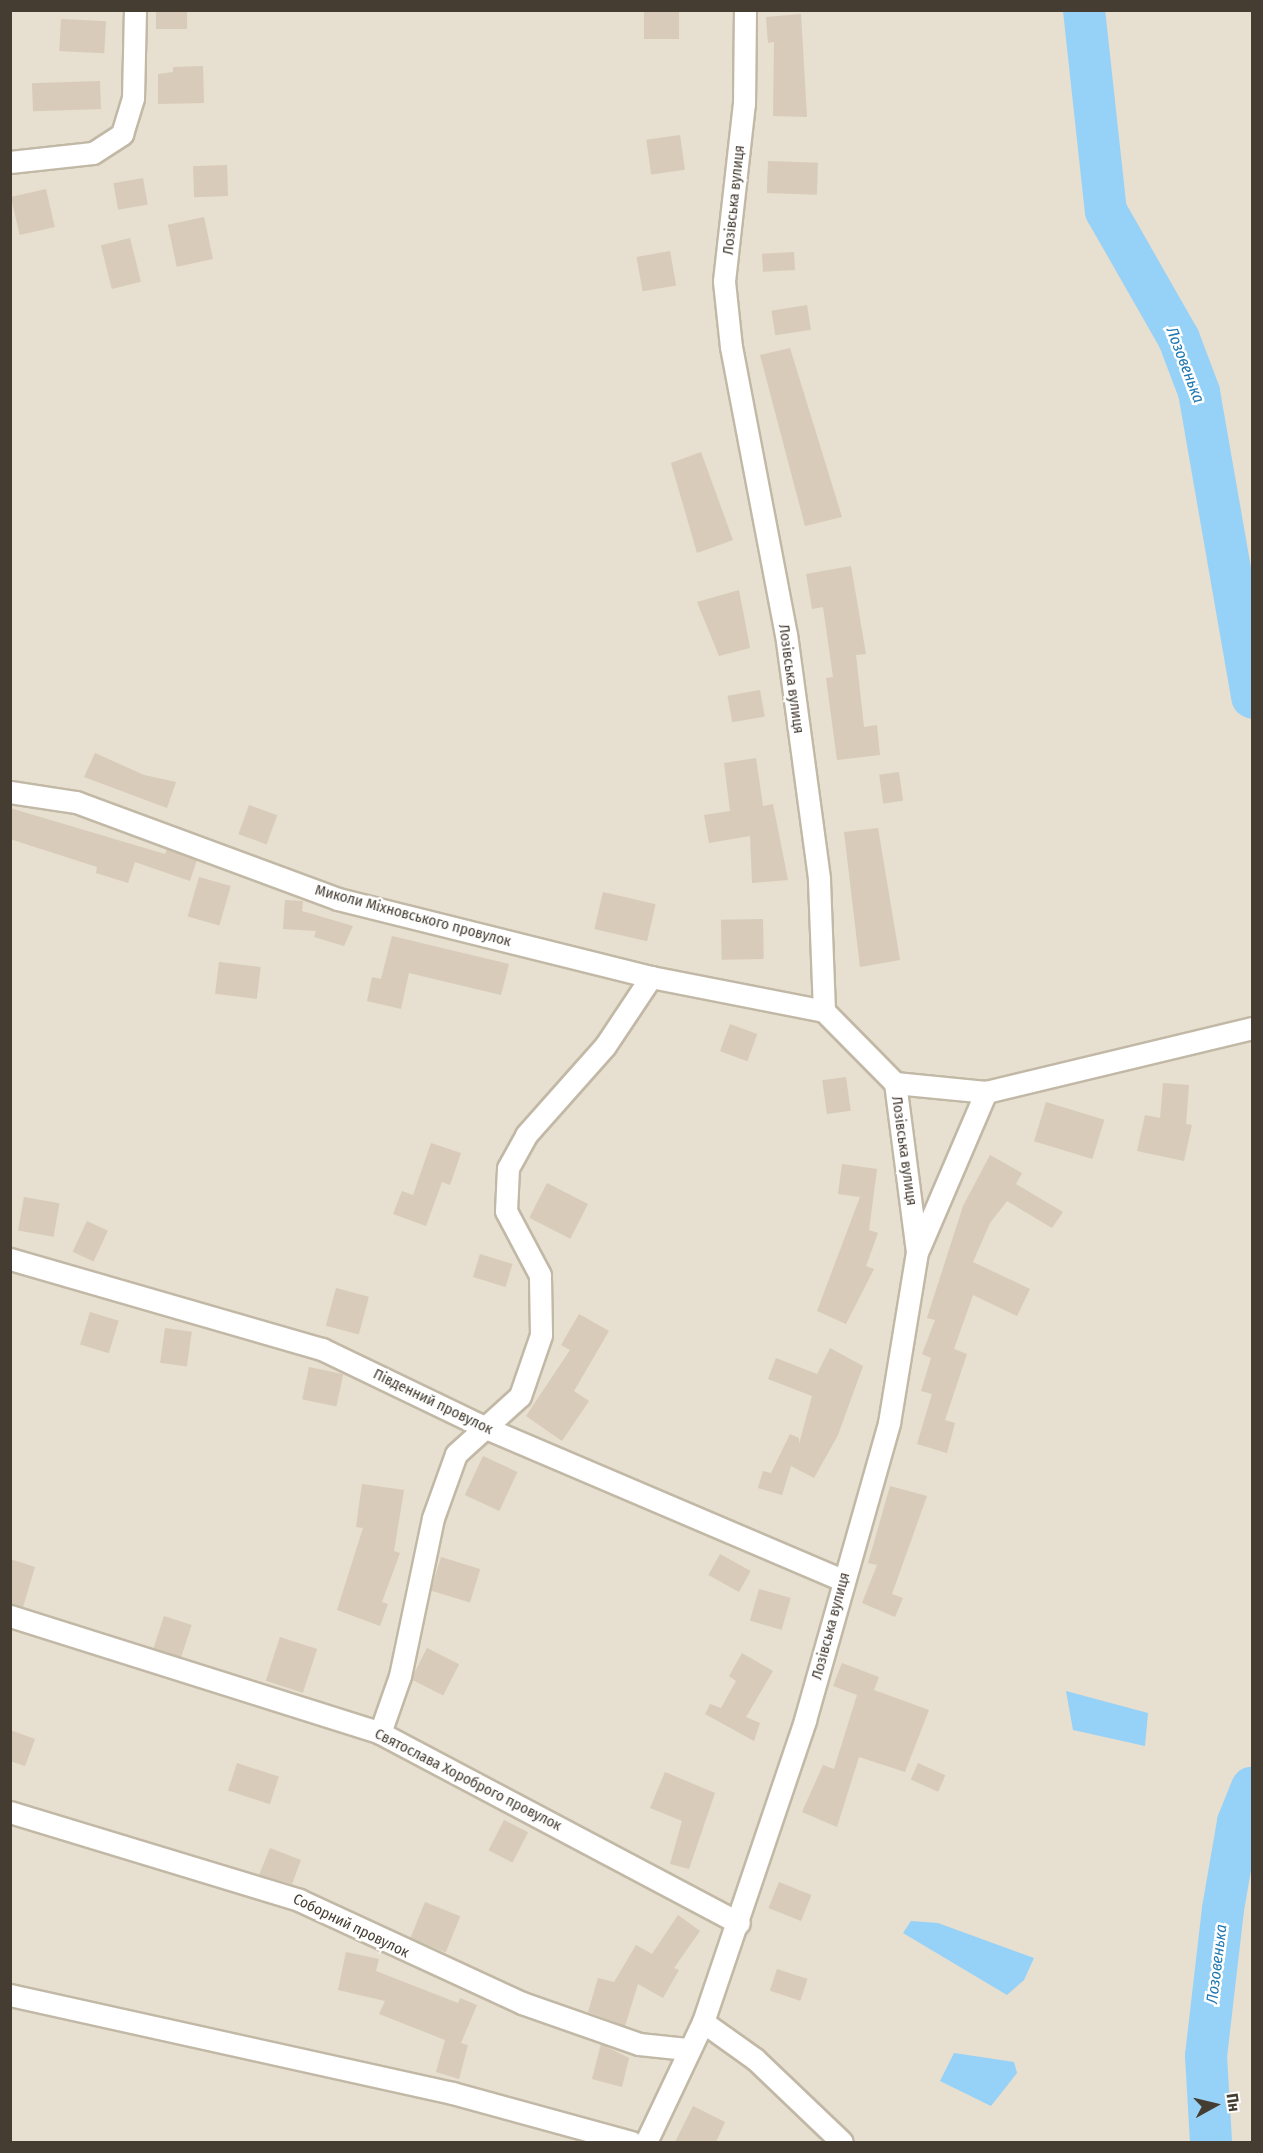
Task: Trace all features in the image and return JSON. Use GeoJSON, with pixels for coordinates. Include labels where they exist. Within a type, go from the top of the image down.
{"type":"FeatureCollection","features":[{"type":"Feature","properties":{"kind":"street"},"geometry":{"type":"LineString","coordinates":[[10,162],[93,153],[122,134],[133,99],[135,10]]}},
{"type":"Feature","properties":{"kind":"street","name":"Лозівська вулиця"},"geometry":{"type":"LineString","coordinates":[[646,2142],[687,2049],[704,2022],[740,1923],[805,1720],[889,1423],[917,1252],[895,1083],[824,1011],[819,878],[786,635],[731,347],[724,281],[744,104],[745,10]]}},
{"type":"Feature","properties":{"kind":"street","name":"Миколи Міхновського провулок"},"geometry":{"type":"LineString","coordinates":[[10,792],[76,802],[338,899],[651,977],[824,1011]]}},
{"type":"Feature","properties":{"kind":"street"},"geometry":{"type":"LineString","coordinates":[[380,1733],[400,1676],[433,1518],[456,1454],[520,1396],[541,1335],[540,1275],[506,1211],[508,1168],[526,1135],[604,1046],[651,977]]}},
{"type":"Feature","properties":{"kind":"street"},"geometry":{"type":"LineString","coordinates":[[895,1083],[986,1092],[1252,1028]]}},
{"type":"Feature","properties":{"kind":"street"},"geometry":{"type":"LineString","coordinates":[[917,1252],[986,1092]]}},
{"type":"Feature","properties":{"kind":"street","name":"Південний провулок"},"geometry":{"type":"LineString","coordinates":[[10,1259],[322,1348],[486,1428],[843,1580]]}},
{"type":"Feature","properties":{"kind":"street","name":"Святослава Хороброго провулок"},"geometry":{"type":"LineString","coordinates":[[10,1616],[380,1733],[740,1923]]}},
{"type":"Feature","properties":{"kind":"street","name":"Соборний провулок"},"geometry":{"type":"LineString","coordinates":[[10,1812],[299,1900],[522,2003],[639,2044],[687,2049]]}},
{"type":"Feature","properties":{"kind":"street"},"geometry":{"type":"LineString","coordinates":[[10,1995],[452,2093],[631,2142]]}},
{"type":"Feature","properties":{"kind":"street"},"geometry":{"type":"LineString","coordinates":[[704,2022],[755,2060],[842,2142]]}},
{"type":"Feature","properties":{"kind":"shaded area"},"geometry":{"type":"Polygon","coordinates":[[[11,11],[1252,11],[1252,2142],[11,2142],[11,11]]]}},
{"type":"Feature","properties":{"kind":"water"},"geometry":{"type":"Polygon","coordinates":[[[1066,1691],[1148,1713],[1145,1746],[1073,1730],[1066,1691]]]}},
{"type":"Feature","properties":{"kind":"water"},"geometry":{"type":"Polygon","coordinates":[[[911,1921],[938,1923],[1034,1958],[1024,1980],[1007,1995],[903,1933],[911,1921]]]}},
{"type":"Feature","properties":{"kind":"water"},"geometry":{"type":"Polygon","coordinates":[[[954,2053],[1014,2062],[1017,2073],[991,2106],[940,2081],[954,2053]]]}},
{"type":"Feature","properties":{"kind":"building"},"geometry":{"type":"Polygon","coordinates":[[[156,10],[187,10],[187,29],[156,29],[156,10]]]}},
{"type":"Feature","properties":{"kind":"building"},"geometry":{"type":"Polygon","coordinates":[[[644,10],[679,10],[679,39],[644,39],[644,10]]]}},
{"type":"Feature","properties":{"kind":"building"},"geometry":{"type":"Polygon","coordinates":[[[801,14],[807,117],[773,116],[774,42],[768,43],[766,17],[801,14]]]}},
{"type":"Feature","properties":{"kind":"building"},"geometry":{"type":"Polygon","coordinates":[[[61,19],[106,21],[104,53],[59,51],[61,19]]]}},
{"type":"Feature","properties":{"kind":"building"},"geometry":{"type":"Polygon","coordinates":[[[203,66],[204,103],[158,104],[158,74],[173,72],[173,67],[203,66]]]}},
{"type":"Feature","properties":{"kind":"building"},"geometry":{"type":"Polygon","coordinates":[[[100,81],[101,109],[33,111],[32,83],[100,81]]]}},
{"type":"Feature","properties":{"kind":"building"},"geometry":{"type":"Polygon","coordinates":[[[680,135],[685,170],[651,174],[646,140],[680,135]]]}},
{"type":"Feature","properties":{"kind":"building"},"geometry":{"type":"Polygon","coordinates":[[[768,161],[818,163],[817,195],[767,193],[768,161]]]}},
{"type":"Feature","properties":{"kind":"building"},"geometry":{"type":"Polygon","coordinates":[[[227,165],[228,196],[194,197],[193,166],[227,165]]]}},
{"type":"Feature","properties":{"kind":"building"},"geometry":{"type":"Polygon","coordinates":[[[143,178],[148,205],[118,210],[113,183],[143,178]]]}},
{"type":"Feature","properties":{"kind":"building"},"geometry":{"type":"Polygon","coordinates":[[[46,189],[55,227],[20,235],[11,197],[46,189]]]}},
{"type":"Feature","properties":{"kind":"building"},"geometry":{"type":"Polygon","coordinates":[[[204,217],[213,259],[177,267],[168,225],[204,217]]]}},
{"type":"Feature","properties":{"kind":"building"},"geometry":{"type":"Polygon","coordinates":[[[130,238],[141,282],[112,289],[101,245],[130,238]]]}},
{"type":"Feature","properties":{"kind":"building"},"geometry":{"type":"Polygon","coordinates":[[[670,251],[676,285],[643,291],[637,257],[670,251]]]}},
{"type":"Feature","properties":{"kind":"building"},"geometry":{"type":"Polygon","coordinates":[[[794,252],[795,270],[763,272],[762,254],[794,252]]]}},
{"type":"Feature","properties":{"kind":"building"},"geometry":{"type":"Polygon","coordinates":[[[807,305],[811,330],[775,335],[771,311],[807,305]]]}},
{"type":"Feature","properties":{"kind":"building"},"geometry":{"type":"Polygon","coordinates":[[[790,348],[842,517],[805,526],[760,355],[790,348]]]}},
{"type":"Feature","properties":{"kind":"building"},"geometry":{"type":"Polygon","coordinates":[[[701,452],[733,540],[697,553],[671,463],[701,452]]]}},
{"type":"Feature","properties":{"kind":"building"},"geometry":{"type":"Polygon","coordinates":[[[851,566],[866,654],[856,655],[864,727],[877,725],[880,755],[837,760],[826,678],[833,677],[823,607],[812,609],[806,574],[851,566]]]}},
{"type":"Feature","properties":{"kind":"building"},"geometry":{"type":"Polygon","coordinates":[[[739,590],[750,648],[719,656],[697,602],[739,590]]]}},
{"type":"Feature","properties":{"kind":"building"},"geometry":{"type":"Polygon","coordinates":[[[760,690],[765,717],[732,722],[728,696],[760,690]]]}},
{"type":"Feature","properties":{"kind":"building"},"geometry":{"type":"Polygon","coordinates":[[[95,753],[144,775],[176,782],[167,808],[84,777],[95,753]]]}},
{"type":"Feature","properties":{"kind":"building"},"geometry":{"type":"Polygon","coordinates":[[[756,758],[763,806],[773,804],[788,880],[752,883],[750,836],[709,843],[704,815],[730,811],[724,763],[756,758]]]}},
{"type":"Feature","properties":{"kind":"building"},"geometry":{"type":"Polygon","coordinates":[[[899,772],[903,801],[883,804],[879,775],[899,772]]]}},
{"type":"Feature","properties":{"kind":"building"},"geometry":{"type":"Polygon","coordinates":[[[249,805],[277,815],[267,844],[238,834],[249,805]]]}},
{"type":"Feature","properties":{"kind":"building"},"geometry":{"type":"Polygon","coordinates":[[[10,808],[165,854],[167,849],[197,860],[190,881],[135,862],[128,883],[96,873],[97,867],[10,839],[10,808]]]}},
{"type":"Feature","properties":{"kind":"building"},"geometry":{"type":"Polygon","coordinates":[[[878,828],[900,960],[860,967],[844,832],[878,828]]]}},
{"type":"Feature","properties":{"kind":"building"},"geometry":{"type":"Polygon","coordinates":[[[199,877],[231,886],[219,926],[188,916],[199,877]]]}},
{"type":"Feature","properties":{"kind":"building"},"geometry":{"type":"Polygon","coordinates":[[[603,892],[656,904],[647,941],[594,929],[603,892]]]}},
{"type":"Feature","properties":{"kind":"building"},"geometry":{"type":"Polygon","coordinates":[[[285,900],[303,901],[302,911],[353,926],[344,946],[314,937],[316,931],[283,929],[285,900]]]}},
{"type":"Feature","properties":{"kind":"building"},"geometry":{"type":"Polygon","coordinates":[[[763,919],[764,959],[722,960],[721,920],[763,919]]]}},
{"type":"Feature","properties":{"kind":"building"},"geometry":{"type":"Polygon","coordinates":[[[392,936],[509,964],[501,995],[409,973],[401,1009],[367,1001],[372,977],[381,979],[392,936]]]}},
{"type":"Feature","properties":{"kind":"building"},"geometry":{"type":"Polygon","coordinates":[[[219,962],[261,967],[257,999],[215,994],[219,962]]]}},
{"type":"Feature","properties":{"kind":"building"},"geometry":{"type":"Polygon","coordinates":[[[730,1024],[757,1034],[747,1061],[720,1051],[730,1024]]]}},
{"type":"Feature","properties":{"kind":"building"},"geometry":{"type":"Polygon","coordinates":[[[846,1077],[851,1111],[827,1114],[822,1080],[846,1077]]]}},
{"type":"Feature","properties":{"kind":"building"},"geometry":{"type":"Polygon","coordinates":[[[1163,1083],[1189,1085],[1186,1124],[1192,1125],[1184,1161],[1137,1151],[1145,1115],[1160,1118],[1163,1083]]]}},
{"type":"Feature","properties":{"kind":"building"},"geometry":{"type":"Polygon","coordinates":[[[1046,1102],[1104,1120],[1092,1159],[1034,1141],[1046,1102]]]}},
{"type":"Feature","properties":{"kind":"building"},"geometry":{"type":"Polygon","coordinates":[[[431,1143],[461,1153],[450,1185],[442,1182],[426,1226],[393,1214],[402,1191],[413,1195],[431,1143]]]}},
{"type":"Feature","properties":{"kind":"building"},"geometry":{"type":"Polygon","coordinates":[[[990,1155],[1022,1173],[1016,1184],[1063,1212],[1052,1228],[1007,1201],[990,1223],[973,1262],[1030,1289],[1017,1316],[973,1295],[954,1349],[967,1354],[945,1420],[955,1423],[947,1453],[917,1444],[932,1394],[921,1391],[931,1358],[922,1354],[935,1320],[927,1318],[963,1206],[990,1155]]]}},
{"type":"Feature","properties":{"kind":"building"},"geometry":{"type":"Polygon","coordinates":[[[842,1164],[877,1169],[869,1230],[878,1233],[866,1266],[874,1269],[846,1324],[817,1311],[860,1197],[838,1194],[842,1164]]]}},
{"type":"Feature","properties":{"kind":"building"},"geometry":{"type":"Polygon","coordinates":[[[547,1183],[588,1204],[570,1239],[529,1218],[547,1183]]]}},
{"type":"Feature","properties":{"kind":"building"},"geometry":{"type":"Polygon","coordinates":[[[24,1197],[59,1203],[54,1237],[18,1230],[24,1197]]]}},
{"type":"Feature","properties":{"kind":"building"},"geometry":{"type":"Polygon","coordinates":[[[87,1221],[108,1231],[93,1262],[73,1252],[87,1221]]]}},
{"type":"Feature","properties":{"kind":"building"},"geometry":{"type":"Polygon","coordinates":[[[480,1254],[513,1264],[505,1287],[473,1277],[480,1254]]]}},
{"type":"Feature","properties":{"kind":"building"},"geometry":{"type":"Polygon","coordinates":[[[336,1288],[369,1297],[359,1334],[326,1326],[336,1288]]]}},
{"type":"Feature","properties":{"kind":"building"},"geometry":{"type":"Polygon","coordinates":[[[90,1312],[119,1321],[109,1353],[80,1345],[90,1312]]]}},
{"type":"Feature","properties":{"kind":"building"},"geometry":{"type":"Polygon","coordinates":[[[579,1314],[609,1331],[574,1391],[589,1401],[562,1441],[526,1416],[570,1350],[561,1345],[579,1314]]]}},
{"type":"Feature","properties":{"kind":"building"},"geometry":{"type":"Polygon","coordinates":[[[165,1328],[192,1332],[187,1366],[160,1363],[165,1328]]]}},
{"type":"Feature","properties":{"kind":"building"},"geometry":{"type":"Polygon","coordinates":[[[830,1348],[863,1366],[838,1435],[814,1478],[791,1466],[782,1495],[758,1488],[763,1471],[771,1473],[790,1434],[799,1438],[799,1444],[812,1396],[768,1379],[776,1358],[817,1374],[830,1348]]]}},
{"type":"Feature","properties":{"kind":"building"},"geometry":{"type":"Polygon","coordinates":[[[309,1367],[343,1374],[336,1407],[302,1399],[309,1367]]]}},
{"type":"Feature","properties":{"kind":"building"},"geometry":{"type":"Polygon","coordinates":[[[483,1456],[517,1472],[499,1511],[465,1495],[483,1456]]]}},
{"type":"Feature","properties":{"kind":"building"},"geometry":{"type":"Polygon","coordinates":[[[362,1484],[404,1490],[394,1551],[400,1553],[382,1602],[388,1604],[380,1626],[337,1610],[363,1528],[356,1527],[362,1484]]]}},
{"type":"Feature","properties":{"kind":"building"},"geometry":{"type":"Polygon","coordinates":[[[890,1486],[927,1496],[892,1594],[903,1598],[895,1617],[862,1603],[877,1565],[868,1563],[890,1486]]]}},
{"type":"Feature","properties":{"kind":"building"},"geometry":{"type":"Polygon","coordinates":[[[720,1554],[751,1571],[739,1592],[708,1575],[720,1554]]]}},
{"type":"Feature","properties":{"kind":"building"},"geometry":{"type":"Polygon","coordinates":[[[441,1557],[480,1569],[470,1602],[431,1590],[441,1557]]]}},
{"type":"Feature","properties":{"kind":"building"},"geometry":{"type":"Polygon","coordinates":[[[10,1559],[35,1567],[23,1607],[10,1604],[10,1559]]]}},
{"type":"Feature","properties":{"kind":"building"},"geometry":{"type":"Polygon","coordinates":[[[759,1589],[791,1598],[782,1630],[750,1621],[759,1589]]]}},
{"type":"Feature","properties":{"kind":"building"},"geometry":{"type":"Polygon","coordinates":[[[164,1616],[192,1625],[181,1657],[153,1648],[164,1616]]]}},
{"type":"Feature","properties":{"kind":"building"},"geometry":{"type":"Polygon","coordinates":[[[280,1637],[317,1649],[303,1693],[266,1681],[280,1637]]]}},
{"type":"Feature","properties":{"kind":"building"},"geometry":{"type":"Polygon","coordinates":[[[427,1648],[459,1664],[443,1696],[411,1679],[427,1648]]]}},
{"type":"Feature","properties":{"kind":"building"},"geometry":{"type":"Polygon","coordinates":[[[742,1653],[773,1671],[746,1717],[760,1723],[754,1741],[705,1714],[710,1704],[721,1708],[736,1681],[729,1676],[742,1653]]]}},
{"type":"Feature","properties":{"kind":"building"},"geometry":{"type":"Polygon","coordinates":[[[842,1663],[879,1677],[874,1690],[929,1710],[905,1772],[859,1757],[837,1827],[802,1812],[823,1765],[834,1769],[857,1695],[833,1686],[842,1663]]]}},
{"type":"Feature","properties":{"kind":"building"},"geometry":{"type":"Polygon","coordinates":[[[10,1730],[35,1739],[25,1766],[10,1761],[10,1730]]]}},
{"type":"Feature","properties":{"kind":"building"},"geometry":{"type":"Polygon","coordinates":[[[237,1763],[279,1777],[270,1804],[228,1791],[237,1763]]]}},
{"type":"Feature","properties":{"kind":"building"},"geometry":{"type":"Polygon","coordinates":[[[918,1763],[945,1775],[938,1792],[911,1779],[918,1763]]]}},
{"type":"Feature","properties":{"kind":"building"},"geometry":{"type":"Polygon","coordinates":[[[665,1772],[715,1793],[689,1869],[670,1864],[682,1821],[650,1808],[665,1772]]]}},
{"type":"Feature","properties":{"kind":"building"},"geometry":{"type":"Polygon","coordinates":[[[504,1820],[528,1832],[513,1863],[489,1850],[504,1820]]]}},
{"type":"Feature","properties":{"kind":"building"},"geometry":{"type":"Polygon","coordinates":[[[270,1848],[301,1860],[292,1884],[259,1875],[270,1848]]]}},
{"type":"Feature","properties":{"kind":"building"},"geometry":{"type":"Polygon","coordinates":[[[779,1882],[811,1895],[801,1921],[769,1908],[779,1882]]]}},
{"type":"Feature","properties":{"kind":"building"},"geometry":{"type":"Polygon","coordinates":[[[425,1902],[460,1916],[446,1952],[410,1938],[425,1902]]]}},
{"type":"Feature","properties":{"kind":"building"},"geometry":{"type":"Polygon","coordinates":[[[678,1915],[700,1931],[674,1968],[679,1970],[663,1998],[638,1984],[625,2026],[588,2012],[598,1978],[614,1982],[636,1945],[652,1954],[678,1915]]]}},
{"type":"Feature","properties":{"kind":"building"},"geometry":{"type":"Polygon","coordinates":[[[346,1952],[379,1959],[376,1971],[458,2003],[460,1998],[477,2005],[461,2043],[468,2045],[459,2079],[436,2072],[445,2040],[379,2014],[385,2001],[338,1990],[346,1952]]]}},
{"type":"Feature","properties":{"kind":"building"},"geometry":{"type":"Polygon","coordinates":[[[777,1969],[807,1979],[800,2001],[770,1991],[777,1969]]]}},
{"type":"Feature","properties":{"kind":"building"},"geometry":{"type":"Polygon","coordinates":[[[601,2044],[629,2058],[622,2087],[592,2079],[601,2044]]]}},
{"type":"Feature","properties":{"kind":"building"},"geometry":{"type":"Polygon","coordinates":[[[693,2106],[725,2122],[716,2142],[675,2142],[693,2106]]]}},
{"type":"Feature","properties":{"kind":"waterway","name":"Лозовенька"},"geometry":{"type":"LineString","coordinates":[[1084,10],[1106,211],[1179,339],[1199,392],[1252,697]]}},
{"type":"Feature","properties":{"kind":"waterway","name":"Лозовенька"},"geometry":{"type":"LineString","coordinates":[[1211,2142],[1206,2056],[1223,1909],[1238,1822],[1252,1788]]}}]}
